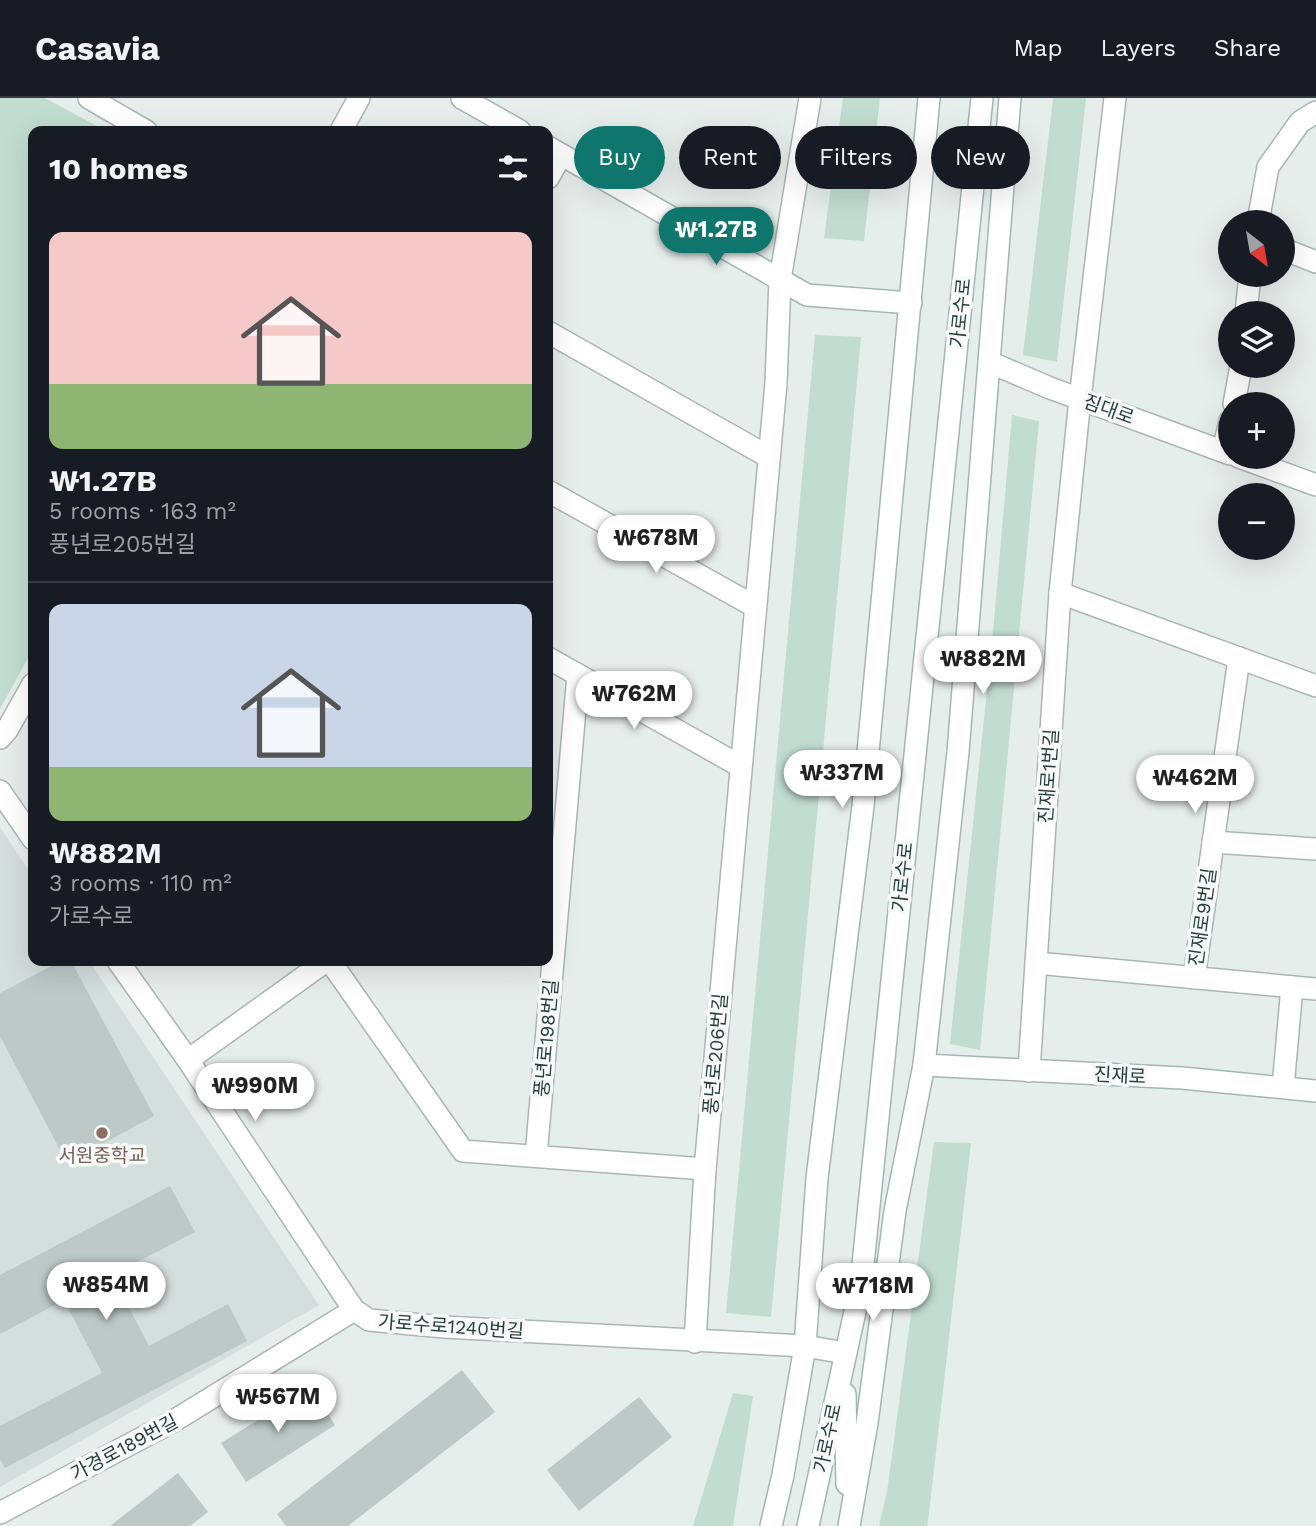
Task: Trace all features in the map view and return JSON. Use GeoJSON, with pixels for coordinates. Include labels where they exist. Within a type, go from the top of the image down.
{"type":"FeatureCollection","features":[{"type":"Feature","properties":{"kind":"street"},"geometry":{"type":"LineString","coordinates":[[89,98],[137,126]]}},
{"type":"Feature","properties":{"kind":"street"},"geometry":{"type":"LineString","coordinates":[[344,126],[359,98]]}},
{"type":"Feature","properties":{"kind":"street"},"geometry":{"type":"LineString","coordinates":[[462,98],[511,126]]}},
{"type":"Feature","properties":{"kind":"street","name":"풍년로206번길"},"geometry":{"type":"LineString","coordinates":[[695,1342],[705,1169],[776,383],[780,280],[810,98]]}},
{"type":"Feature","properties":{"kind":"street","name":"가로수로"},"geometry":{"type":"LineString","coordinates":[[771,1526],[783,1475],[805,1346],[817,1178],[863,806],[929,98]]}},
{"type":"Feature","properties":{"kind":"street","name":"가로수로"},"geometry":{"type":"LineString","coordinates":[[808,1526],[861,1284],[982,98]]}},
{"type":"Feature","properties":{"kind":"street","name":"가로수로"},"geometry":{"type":"LineString","coordinates":[[895,1211],[924,1065],[958,752],[1010,98]]}},
{"type":"Feature","properties":{"kind":"street","name":"진재로1번길"},"geometry":{"type":"LineString","coordinates":[[1029,1071],[1060,593],[1115,98]]}},
{"type":"Feature","properties":{"kind":"street"},"geometry":{"type":"LineString","coordinates":[[1260,210],[1268,167],[1300,122],[1316,112]]}},
{"type":"Feature","properties":{"kind":"street"},"geometry":{"type":"LineString","coordinates":[[555,151],[807,295],[911,303]]}},
{"type":"Feature","properties":{"kind":"street"},"geometry":{"type":"LineString","coordinates":[[1295,254],[1316,262]]}},
{"type":"Feature","properties":{"kind":"street"},"geometry":{"type":"LineString","coordinates":[[553,335],[769,457]]}},
{"type":"Feature","properties":{"kind":"street","name":"짐대로"},"geometry":{"type":"LineString","coordinates":[[989,362],[1080,399],[1218,449]]}},
{"type":"Feature","properties":{"kind":"street","name":"짐대로"},"geometry":{"type":"LineString","coordinates":[[1272,469],[1316,485]]}},
{"type":"Feature","properties":{"kind":"street"},"geometry":{"type":"LineString","coordinates":[[553,494],[754,606]]}},
{"type":"Feature","properties":{"kind":"street"},"geometry":{"type":"LineString","coordinates":[[1060,593],[1316,686]]}},
{"type":"Feature","properties":{"kind":"street","name":"진재로9번길"},"geometry":{"type":"LineString","coordinates":[[1238,658],[1194,978],[1316,989]]}},
{"type":"Feature","properties":{"kind":"street"},"geometry":{"type":"LineString","coordinates":[[553,661],[740,766]]}},
{"type":"Feature","properties":{"kind":"street","name":"풍년로198번길"},"geometry":{"type":"LineString","coordinates":[[553,881],[556,832],[578,675]]}},
{"type":"Feature","properties":{"kind":"street"},"geometry":{"type":"LineString","coordinates":[[0,738],[28,693]]}},
{"type":"Feature","properties":{"kind":"street"},"geometry":{"type":"LineString","coordinates":[[0,791],[28,832]]}},
{"type":"Feature","properties":{"kind":"street","name":"진재로9번길"},"geometry":{"type":"LineString","coordinates":[[1213,842],[1316,849]]}},
{"type":"Feature","properties":{"kind":"street"},"geometry":{"type":"LineString","coordinates":[[1036,963],[1194,978]]}},
{"type":"Feature","properties":{"kind":"street","name":"가로수로1240번길"},"geometry":{"type":"LineString","coordinates":[[122,966],[188,1060],[354,1310],[369,1320],[695,1342],[805,1346],[845,1353]]}},
{"type":"Feature","properties":{"kind":"street"},"geometry":{"type":"LineString","coordinates":[[188,1060],[321,966]]}},
{"type":"Feature","properties":{"kind":"street"},"geometry":{"type":"LineString","coordinates":[[332,966],[463,1151],[705,1169]]}},
{"type":"Feature","properties":{"kind":"street","name":"풍년로198번길"},"geometry":{"type":"LineString","coordinates":[[536,1156],[548,966]]}},
{"type":"Feature","properties":{"kind":"street"},"geometry":{"type":"LineString","coordinates":[[1283,1087],[1292,987]]}},
{"type":"Feature","properties":{"kind":"street","name":"진재로"},"geometry":{"type":"LineString","coordinates":[[924,1065],[1182,1078],[1316,1091]]}},
{"type":"Feature","properties":{"kind":"street"},"geometry":{"type":"LineString","coordinates":[[861,1284],[895,1211]]}},
{"type":"Feature","properties":{"kind":"street"},"geometry":{"type":"LineString","coordinates":[[848,1526],[869,1410],[895,1211]]}},
{"type":"Feature","properties":{"kind":"street","name":"가경로189번길"},"geometry":{"type":"LineString","coordinates":[[0,1513],[172,1422],[354,1310]]}},
{"type":"Feature","properties":{"kind":"street"},"geometry":{"type":"LineString","coordinates":[[845,1353],[848,1526]]}},
{"type":"Feature","properties":{"kind":"shaded area","name":"서원중학교"},"geometry":{"type":"Polygon","coordinates":[[[0,827],[28,869],[28,966],[92,966],[319,1305],[0,1487],[0,827]]]}},
{"type":"Feature","properties":{"kind":"green space"},"geometry":{"type":"Polygon","coordinates":[[[0,98],[45,98],[97,126],[28,126],[28,658],[0,709],[0,98]]]}},
{"type":"Feature","properties":{"kind":"green space"},"geometry":{"type":"Polygon","coordinates":[[[843,98],[880,98],[877,126],[839,126],[843,98]]]}},
{"type":"Feature","properties":{"kind":"green space"},"geometry":{"type":"Polygon","coordinates":[[[1053,98],[1086,98],[1057,362],[1023,355],[1053,98]]]}},
{"type":"Feature","properties":{"kind":"green space"},"geometry":{"type":"Polygon","coordinates":[[[831,189],[870,189],[864,241],[824,238],[831,189]]]}},
{"type":"Feature","properties":{"kind":"green space"},"geometry":{"type":"Polygon","coordinates":[[[815,335],[861,337],[771,1317],[726,1313],[815,335]]]}},
{"type":"Feature","properties":{"kind":"green space"},"geometry":{"type":"Polygon","coordinates":[[[1012,415],[1039,421],[980,1050],[950,1044],[993,632],[1012,415]]]}},
{"type":"Feature","properties":{"kind":"green space"},"geometry":{"type":"Polygon","coordinates":[[[934,1142],[971,1143],[929,1514],[927,1526],[879,1526],[887,1492],[934,1142]]]}},
{"type":"Feature","properties":{"kind":"green space"},"geometry":{"type":"Polygon","coordinates":[[[733,1393],[753,1396],[733,1526],[693,1526],[733,1393]]]}},
{"type":"Feature","properties":{"kind":"building"},"geometry":{"type":"Polygon","coordinates":[[[51,966],[74,966],[154,1116],[67,1163],[0,1036],[0,993],[51,966]]]}},
{"type":"Feature","properties":{"kind":"building"},"geometry":{"type":"Polygon","coordinates":[[[170,1186],[195,1232],[112,1275],[149,1346],[228,1304],[247,1341],[5,1468],[0,1459],[0,1426],[102,1373],[64,1300],[0,1334],[0,1275],[170,1186]]]}},
{"type":"Feature","properties":{"kind":"building"},"geometry":{"type":"Polygon","coordinates":[[[462,1370],[495,1412],[348,1526],[286,1526],[277,1514],[462,1370]]]}},
{"type":"Feature","properties":{"kind":"building"},"geometry":{"type":"Polygon","coordinates":[[[311,1387],[335,1425],[246,1482],[221,1443],[311,1387]]]}},
{"type":"Feature","properties":{"kind":"building"},"geometry":{"type":"Polygon","coordinates":[[[639,1397],[672,1437],[579,1511],[547,1470],[639,1397]]]}},
{"type":"Feature","properties":{"kind":"building"},"geometry":{"type":"Polygon","coordinates":[[[178,1473],[208,1512],[190,1526],[110,1526],[178,1473]]]}},
{"type":"Feature","properties":{"kind":"place","name":"서원중학교"},"geometry":{"type":"Point","coordinates":[102,1133]}}]}
